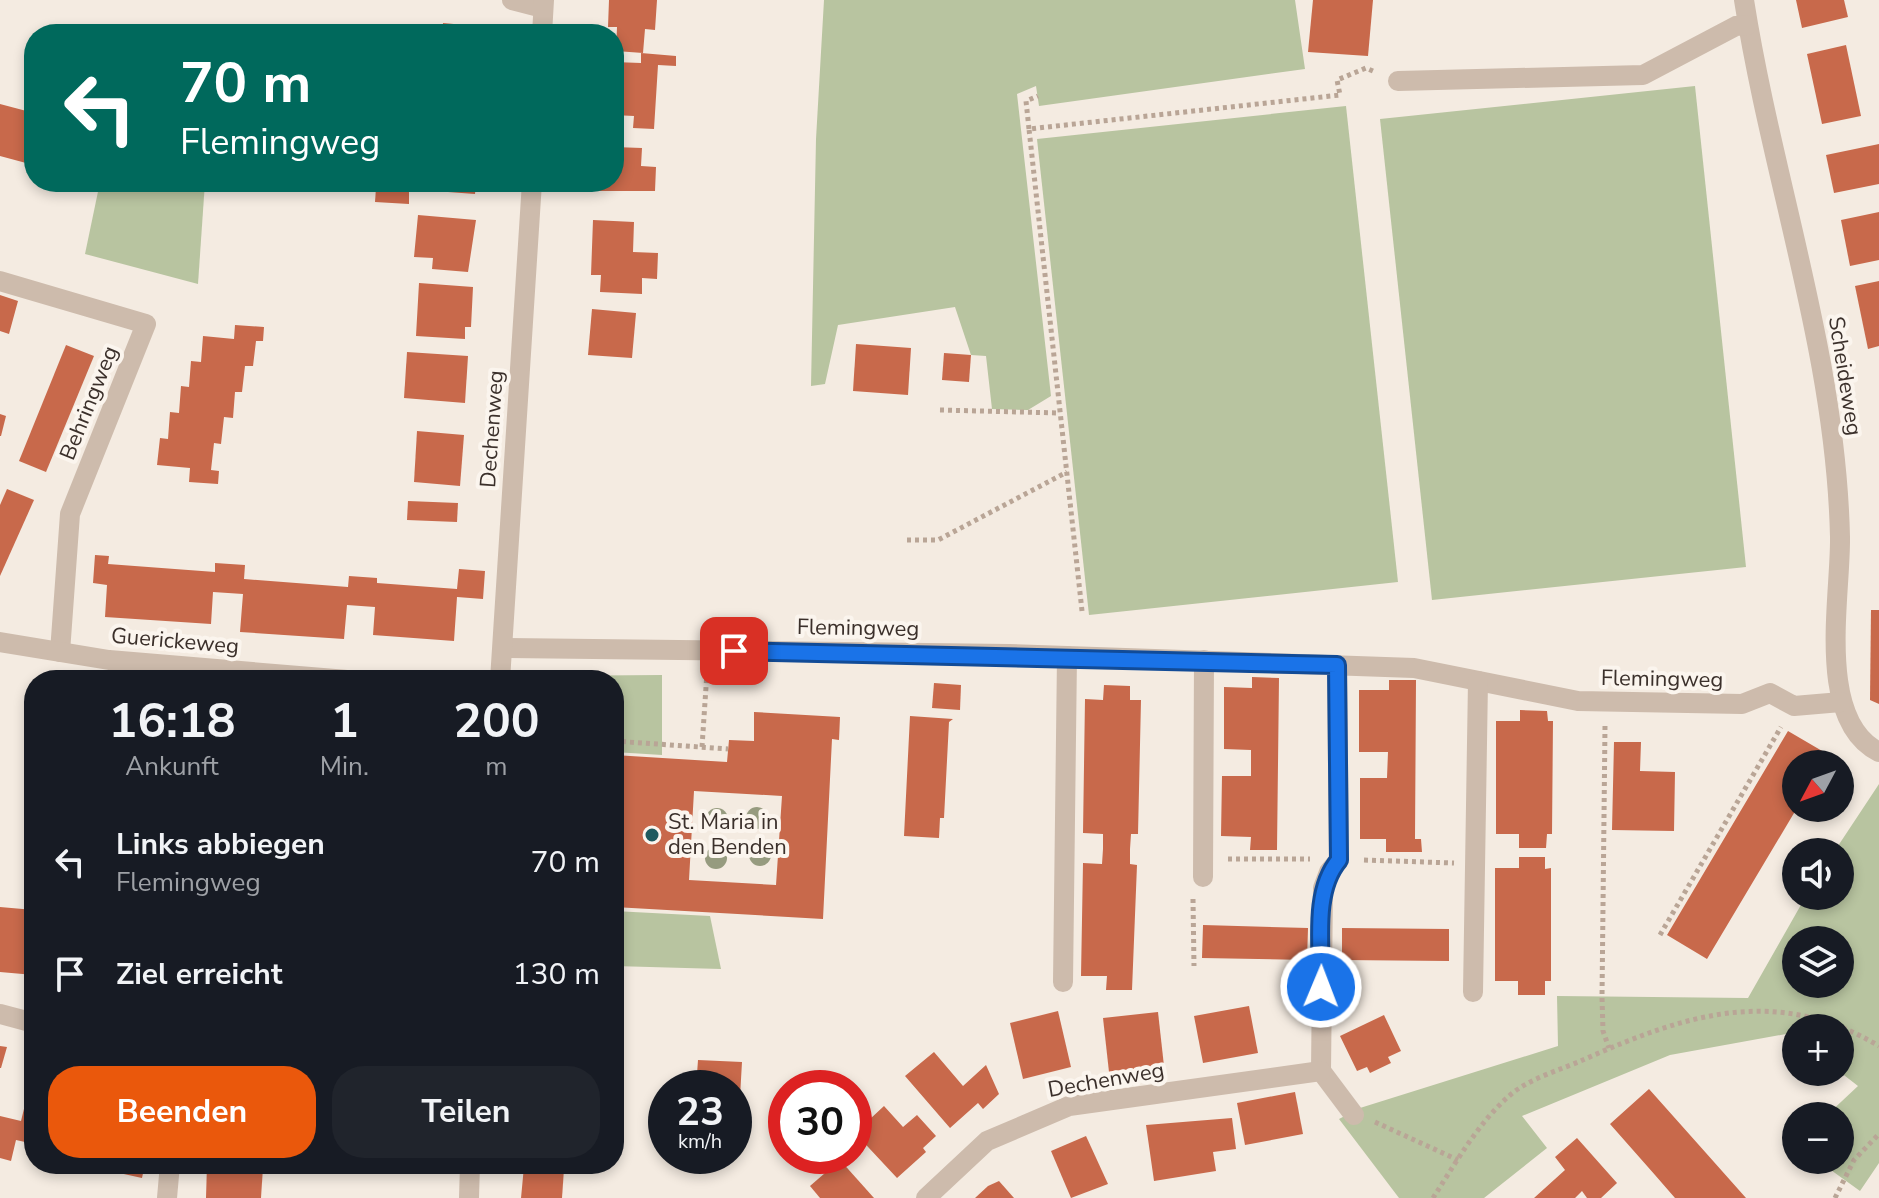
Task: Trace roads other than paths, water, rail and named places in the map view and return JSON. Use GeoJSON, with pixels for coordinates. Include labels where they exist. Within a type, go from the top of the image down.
{"type":"FeatureCollection","features":[{"type":"Feature","properties":{"kind":"street"},"geometry":{"type":"LineString","coordinates":[[512,0],[544,4],[543,24]]}},
{"type":"Feature","properties":{"kind":"street","name":"Scheideweg"},"geometry":{"type":"LineString","coordinates":[[1744,0],[1747,25],[1801,260],[1830,423],[1840,536],[1836,668],[1841,702],[1855,731],[1879,752]]}},
{"type":"Feature","properties":{"kind":"street"},"geometry":{"type":"LineString","coordinates":[[1398,81],[1643,75],[1736,26],[1747,25]]}},
{"type":"Feature","properties":{"kind":"street","name":"Dechenweg"},"geometry":{"type":"LineString","coordinates":[[501,670],[531,192]]}},
{"type":"Feature","properties":{"kind":"street","name":"Behringweg"},"geometry":{"type":"LineString","coordinates":[[0,281],[146,324],[70,514],[60,652]]}},
{"type":"Feature","properties":{"kind":"street","name":"Guerickeweg"},"geometry":{"type":"LineString","coordinates":[[0,642],[109,660],[228,670]]}},
{"type":"Feature","properties":{"kind":"street","name":"Flemingweg"},"geometry":{"type":"LineString","coordinates":[[503,648],[1067,656],[1414,668],[1578,701],[1742,704],[1770,693],[1794,706],[1841,702]]}},
{"type":"Feature","properties":{"kind":"street"},"geometry":{"type":"LineString","coordinates":[[1063,982],[1067,656]]}},
{"type":"Feature","properties":{"kind":"street"},"geometry":{"type":"LineString","coordinates":[[1203,877],[1204,660]]}},
{"type":"Feature","properties":{"kind":"street"},"geometry":{"type":"LineString","coordinates":[[1337,665],[1339,860],[1329,872],[1323,888],[1321,1071],[1354,1115]]}},
{"type":"Feature","properties":{"kind":"street"},"geometry":{"type":"LineString","coordinates":[[1473,992],[1478,681]]}},
{"type":"Feature","properties":{"kind":"street"},"geometry":{"type":"LineString","coordinates":[[0,1014],[24,1020]]}},
{"type":"Feature","properties":{"kind":"street","name":"Dechenweg"},"geometry":{"type":"LineString","coordinates":[[926,1198],[987,1141],[1056,1111],[1321,1071]]}},
{"type":"Feature","properties":{"kind":"street"},"geometry":{"type":"LineString","coordinates":[[167,1198],[169,1174]]}},
{"type":"Feature","properties":{"kind":"street"},"geometry":{"type":"LineString","coordinates":[[469,1198],[470,1174]]}},
{"type":"Feature","properties":{"kind":"place","name":"St. Maria in den Benden"},"geometry":{"type":"Point","coordinates":[652,835]}}]}
